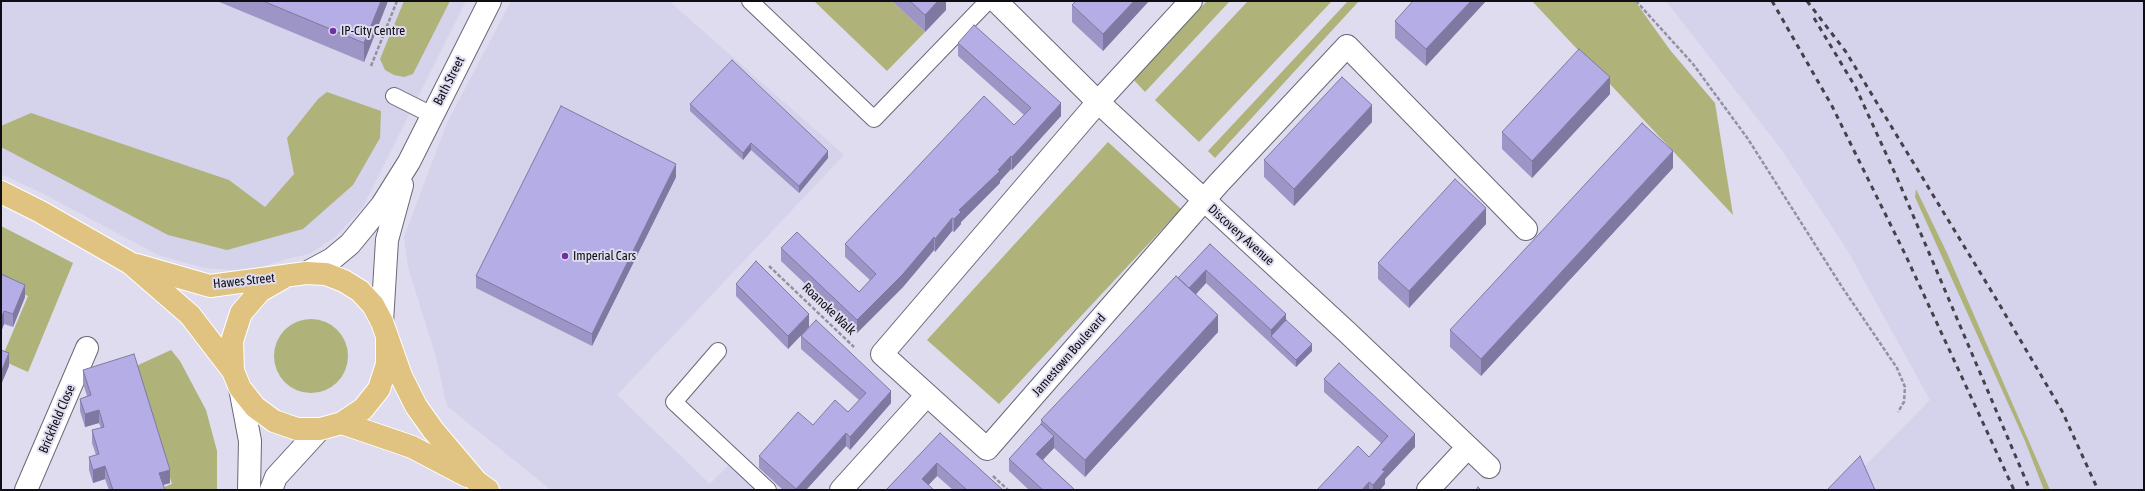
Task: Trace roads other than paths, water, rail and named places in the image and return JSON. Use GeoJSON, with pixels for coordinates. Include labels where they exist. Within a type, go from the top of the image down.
{"type":"FeatureCollection","features":[{"type":"Feature","properties":{"kind":"main road","name":"Hawes Street"},"geometry":{"type":"LineString","coordinates":[[1,192],[39,211],[130,263],[190,315],[237,380],[254,408],[274,421],[296,429],[320,430],[342,423],[363,409],[379,388],[387,364],[384,330]]}},
{"type":"Feature","properties":{"kind":"main road","name":"Hawes Street"},"geometry":{"type":"LineString","coordinates":[[130,263],[210,286],[296,275],[326,274],[344,281],[373,305],[401,376],[416,406],[433,430],[482,486]]}},
{"type":"Feature","properties":{"kind":"main road","name":"Hawes Street"},"geometry":{"type":"LineString","coordinates":[[237,380],[232,342],[241,314],[260,291],[296,275]]}},
{"type":"Feature","properties":{"kind":"main road","name":"Hawes Street"},"geometry":{"type":"LineString","coordinates":[[342,423],[412,447],[482,486]]}},
{"type":"Feature","properties":{"kind":"street","name":"Bath Street"},"geometry":{"type":"LineString","coordinates":[[296,275],[332,259],[350,244],[382,205],[408,162],[490,1]]}},
{"type":"Feature","properties":{"kind":"street","name":"Discovery Avenue"},"geometry":{"type":"LineString","coordinates":[[996,1],[1098,102],[1348,333],[1489,468]]}},
{"type":"Feature","properties":{"kind":"street"},"geometry":{"type":"LineString","coordinates":[[1098,102],[1191,1]]}},
{"type":"Feature","properties":{"kind":"street"},"geometry":{"type":"LineString","coordinates":[[1204,201],[1347,46],[1526,229]]}},
{"type":"Feature","properties":{"kind":"street","name":"Jamestown Boulevard"},"geometry":{"type":"LineString","coordinates":[[1098,102],[882,354],[926,396],[987,449],[1204,201]]}},
{"type":"Feature","properties":{"kind":"street","name":"Bath Street"},"geometry":{"type":"LineString","coordinates":[[384,330],[387,240],[408,162]]}},
{"type":"Feature","properties":{"kind":"street","name":"Brickfield Close"},"geometry":{"type":"LineString","coordinates":[[26,490],[87,348]]}},
{"type":"Feature","properties":{"kind":"street"},"geometry":{"type":"LineString","coordinates":[[237,380],[250,441],[249,490]]}},
{"type":"Feature","properties":{"kind":"street"},"geometry":{"type":"LineString","coordinates":[[841,490],[926,396]]}},
{"type":"Feature","properties":{"kind":"street"},"geometry":{"type":"LineString","coordinates":[[271,490],[276,477],[320,430]]}},
{"type":"Feature","properties":{"kind":"street"},"geometry":{"type":"LineString","coordinates":[[1428,490],[1467,448]]}},
{"type":"Feature","properties":{"kind":"lane"},"geometry":{"type":"LineString","coordinates":[[750,1],[874,119],[988,1]]}},
{"type":"Feature","properties":{"kind":"lane"},"geometry":{"type":"LineString","coordinates":[[394,96],[432,115]]}},
{"type":"Feature","properties":{"kind":"lane"},"geometry":{"type":"LineString","coordinates":[[718,352],[674,402],[768,490]]}},
{"type":"Feature","properties":{"kind":"railway"},"geometry":{"type":"LineString","coordinates":[[1772,1],[1832,106],[1905,254],[2014,490]]}},
{"type":"Feature","properties":{"kind":"railway"},"geometry":{"type":"LineString","coordinates":[[1807,1],[1846,52],[1995,297],[2062,411],[2098,490]]}},
{"type":"Feature","properties":{"kind":"railway"},"geometry":{"type":"LineString","coordinates":[[1814,18],[1856,88],[1898,180],[2030,490]]}},
{"type":"Feature","properties":{"kind":"place","name":"IP-City Centre"},"geometry":{"type":"Point","coordinates":[333,31]}},
{"type":"Feature","properties":{"kind":"place","name":"Imperial Cars"},"geometry":{"type":"Point","coordinates":[565,256]}}]}
